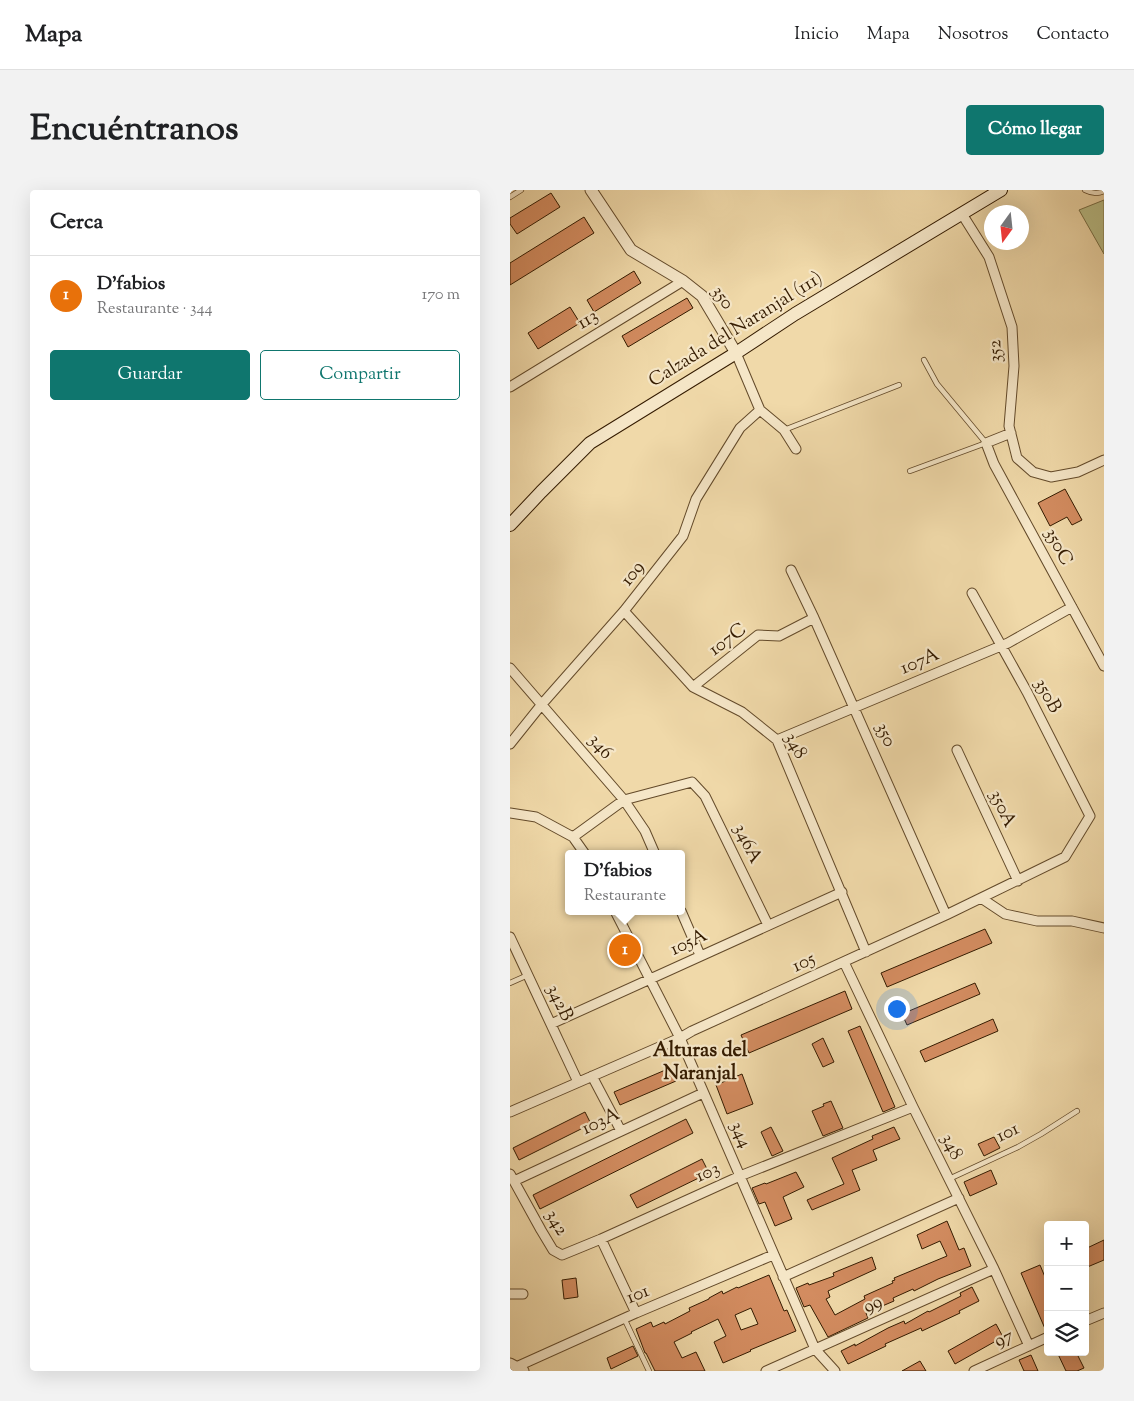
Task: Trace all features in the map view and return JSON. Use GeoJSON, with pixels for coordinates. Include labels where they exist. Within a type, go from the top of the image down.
{"type":"FeatureCollection","features":[{"type":"Feature","properties":{"kind":"main road","name":"Calzada del Naranjal (111)"},"geometry":{"type":"LineString","coordinates":[[510,525],[590,443],[736,353],[795,314],[1001,190]]}},
{"type":"Feature","properties":{"kind":"street","name":"350"},"geometry":{"type":"LineString","coordinates":[[591,190],[631,250],[683,281],[702,296],[736,353],[760,410],[784,430],[796,449]]}},
{"type":"Feature","properties":{"kind":"street","name":"352"},"geometry":{"type":"LineString","coordinates":[[962,214],[988,257],[1012,327],[1014,366],[1009,426],[1017,458],[1033,472],[1051,476],[1078,472],[1104,460]]}},
{"type":"Feature","properties":{"kind":"street","name":"113"},"geometry":{"type":"LineString","coordinates":[[510,386],[683,281]]}},
{"type":"Feature","properties":{"kind":"street","name":"109"},"geometry":{"type":"LineString","coordinates":[[510,744],[542,704],[624,611],[683,536],[696,499],[740,428],[760,410]]}},
{"type":"Feature","properties":{"kind":"street"},"geometry":{"type":"LineString","coordinates":[[986,443],[1011,433]]}},
{"type":"Feature","properties":{"kind":"street","name":"350C"},"geometry":{"type":"LineString","coordinates":[[986,443],[994,464],[1104,666]]}},
{"type":"Feature","properties":{"kind":"street","name":"350"},"geometry":{"type":"LineString","coordinates":[[791,570],[946,915]]}},
{"type":"Feature","properties":{"kind":"street","name":"350B"},"geometry":{"type":"LineString","coordinates":[[972,593],[1027,692],[1090,816]]}},
{"type":"Feature","properties":{"kind":"street","name":"107A"},"geometry":{"type":"LineString","coordinates":[[777,740],[1000,646],[1072,607]]}},
{"type":"Feature","properties":{"kind":"street","name":"348"},"geometry":{"type":"LineString","coordinates":[[624,611],[693,687],[742,712],[777,740],[866,952]]}},
{"type":"Feature","properties":{"kind":"street","name":"107C"},"geometry":{"type":"LineString","coordinates":[[693,687],[758,635],[779,636],[814,618]]}},
{"type":"Feature","properties":{"kind":"street","name":"346"},"geometry":{"type":"LineString","coordinates":[[510,668],[624,800],[645,831],[653,850]]}},
{"type":"Feature","properties":{"kind":"street","name":"350A"},"geometry":{"type":"LineString","coordinates":[[958,750],[1018,881]]}},
{"type":"Feature","properties":{"kind":"street","name":"346A"},"geometry":{"type":"LineString","coordinates":[[624,800],[692,782],[705,796],[768,925]]}},
{"type":"Feature","properties":{"kind":"street"},"geometry":{"type":"LineString","coordinates":[[573,837],[624,800]]}},
{"type":"Feature","properties":{"kind":"street"},"geometry":{"type":"LineString","coordinates":[[510,813],[536,817],[573,837],[582,850]]}},
{"type":"Feature","properties":{"kind":"street","name":"105"},"geometry":{"type":"LineString","coordinates":[[510,1112],[680,1038],[1018,881],[1065,857],[1090,816]]}},
{"type":"Feature","properties":{"kind":"street","name":"105A"},"geometry":{"type":"LineString","coordinates":[[550,1024],[842,892]]}},
{"type":"Feature","properties":{"kind":"street"},"geometry":{"type":"LineString","coordinates":[[981,898],[1005,914],[1037,921],[1072,922],[1104,928]]}},
{"type":"Feature","properties":{"kind":"street","name":"344"},"geometry":{"type":"LineString","coordinates":[[617,915],[680,1038],[815,1349],[835,1371]]}},
{"type":"Feature","properties":{"kind":"street"},"geometry":{"type":"LineString","coordinates":[[683,915],[700,955]]}},
{"type":"Feature","properties":{"kind":"street","name":"342B"},"geometry":{"type":"LineString","coordinates":[[510,937],[578,1082]]}},
{"type":"Feature","properties":{"kind":"street","name":"348"},"geometry":{"type":"LineString","coordinates":[[844,962],[994,1269],[1029,1346]]}},
{"type":"Feature","properties":{"kind":"street"},"geometry":{"type":"LineString","coordinates":[[592,1076],[621,1131]]}},
{"type":"Feature","properties":{"kind":"street","name":"103A"},"geometry":{"type":"LineString","coordinates":[[512,1178],[703,1093]]}},
{"type":"Feature","properties":{"kind":"street","name":"103"},"geometry":{"type":"LineString","coordinates":[[601,1239],[740,1176],[914,1107]]}},
{"type":"Feature","properties":{"kind":"street","name":"342"},"geometry":{"type":"LineString","coordinates":[[512,1178],[553,1250],[562,1255],[601,1239]]}},
{"type":"Feature","properties":{"kind":"street"},"geometry":{"type":"LineString","coordinates":[[783,1278],[959,1198]]}},
{"type":"Feature","properties":{"kind":"street"},"geometry":{"type":"LineString","coordinates":[[601,1239],[636,1313]]}},
{"type":"Feature","properties":{"kind":"street","name":"101"},"geometry":{"type":"LineString","coordinates":[[517,1367],[624,1318],[773,1254]]}},
{"type":"Feature","properties":{"kind":"street","name":"99"},"geometry":{"type":"LineString","coordinates":[[766,1371],[994,1269]]}},
{"type":"Feature","properties":{"kind":"street"},"geometry":{"type":"LineString","coordinates":[[510,1294],[523,1294]]}},
{"type":"Feature","properties":{"kind":"street"},"geometry":{"type":"LineString","coordinates":[[1089,1319],[1104,1313]]}},
{"type":"Feature","properties":{"kind":"street","name":"97"},"geometry":{"type":"LineString","coordinates":[[974,1371],[1044,1340]]}},
{"type":"Feature","properties":{"kind":"lane"},"geometry":{"type":"LineString","coordinates":[[510,197],[521,190]]}},
{"type":"Feature","properties":{"kind":"lane"},"geometry":{"type":"LineString","coordinates":[[1085,190],[1099,193],[1104,191]]}},
{"type":"Feature","properties":{"kind":"lane"},"geometry":{"type":"LineString","coordinates":[[910,471],[986,443],[937,384],[924,360]]}},
{"type":"Feature","properties":{"kind":"lane"},"geometry":{"type":"LineString","coordinates":[[784,430],[899,385]]}},
{"type":"Feature","properties":{"kind":"lane"},"geometry":{"type":"LineString","coordinates":[[510,983],[528,975]]}},
{"type":"Feature","properties":{"kind":"lane","name":"101"},"geometry":{"type":"LineString","coordinates":[[949,1179],[1018,1147],[1077,1111]]}},
{"type":"Feature","properties":{"kind":"lane"},"geometry":{"type":"LineString","coordinates":[[624,1318],[649,1371]]}},
{"type":"Feature","properties":{"kind":"green space"},"geometry":{"type":"Polygon","coordinates":[[[1104,200],[1104,254],[1079,210],[1104,200]]]}},
{"type":"Feature","properties":{"kind":"building"},"geometry":{"type":"Polygon","coordinates":[[[551,193],[560,207],[517,234],[510,224],[510,218],[551,193]]]}},
{"type":"Feature","properties":{"kind":"building"},"geometry":{"type":"Polygon","coordinates":[[[584,217],[594,233],[510,285],[510,263],[584,217]]]}},
{"type":"Feature","properties":{"kind":"building"},"geometry":{"type":"Polygon","coordinates":[[[634,271],[641,283],[594,312],[587,300],[634,271]]]}},
{"type":"Feature","properties":{"kind":"building"},"geometry":{"type":"Polygon","coordinates":[[[687,298],[693,308],[628,347],[622,336],[687,298]]]}},
{"type":"Feature","properties":{"kind":"building"},"geometry":{"type":"Polygon","coordinates":[[[570,307],[580,323],[538,349],[528,333],[570,307]]]}},
{"type":"Feature","properties":{"kind":"building"},"geometry":{"type":"Polygon","coordinates":[[[1065,489],[1082,520],[1072,525],[1067,517],[1050,526],[1038,503],[1065,489]]]}},
{"type":"Feature","properties":{"kind":"building"},"geometry":{"type":"Polygon","coordinates":[[[985,929],[992,943],[887,987],[881,973],[985,929]]]}},
{"type":"Feature","properties":{"kind":"building"},"geometry":{"type":"Polygon","coordinates":[[[975,983],[980,994],[907,1025],[902,1014],[975,983]]]}},
{"type":"Feature","properties":{"kind":"building"},"geometry":{"type":"Polygon","coordinates":[[[845,991],[852,1009],[749,1053],[741,1035],[845,991]]]}},
{"type":"Feature","properties":{"kind":"building"},"geometry":{"type":"Polygon","coordinates":[[[993,1019],[998,1031],[925,1062],[920,1051],[993,1019]]]}},
{"type":"Feature","properties":{"kind":"building"},"geometry":{"type":"Polygon","coordinates":[[[860,1026],[895,1107],[883,1112],[848,1031],[860,1026]]]}},
{"type":"Feature","properties":{"kind":"building"},"geometry":{"type":"Polygon","coordinates":[[[823,1038],[834,1062],[823,1067],[812,1044],[823,1038]]]}},
{"type":"Feature","properties":{"kind":"building"},"geometry":{"type":"Polygon","coordinates":[[[670,1068],[676,1081],[620,1105],[614,1092],[670,1068]]]}},
{"type":"Feature","properties":{"kind":"building"},"geometry":{"type":"Polygon","coordinates":[[[742,1074],[753,1104],[727,1114],[716,1085],[742,1074]]]}},
{"type":"Feature","properties":{"kind":"building"},"geometry":{"type":"Polygon","coordinates":[[[831,1101],[843,1128],[823,1136],[812,1111],[831,1101]]]}},
{"type":"Feature","properties":{"kind":"building"},"geometry":{"type":"Polygon","coordinates":[[[585,1112],[591,1124],[519,1160],[513,1148],[585,1112]]]}},
{"type":"Feature","properties":{"kind":"building"},"geometry":{"type":"Polygon","coordinates":[[[686,1119],[693,1133],[540,1209],[533,1195],[686,1119]]]}},
{"type":"Feature","properties":{"kind":"building"},"geometry":{"type":"Polygon","coordinates":[[[771,1127],[783,1151],[772,1156],[761,1132],[771,1127]]]}},
{"type":"Feature","properties":{"kind":"building"},"geometry":{"type":"Polygon","coordinates":[[[894,1127],[900,1139],[873,1150],[877,1160],[852,1170],[860,1190],[812,1210],[807,1200],[844,1184],[832,1158],[873,1139],[872,1136],[894,1127]]]}},
{"type":"Feature","properties":{"kind":"building"},"geometry":{"type":"Polygon","coordinates":[[[994,1137],[1000,1148],[984,1156],[978,1144],[994,1137]]]}},
{"type":"Feature","properties":{"kind":"building"},"geometry":{"type":"Polygon","coordinates":[[[702,1159],[709,1173],[637,1208],[630,1195],[702,1159]]]}},
{"type":"Feature","properties":{"kind":"building"},"geometry":{"type":"Polygon","coordinates":[[[991,1170],[997,1184],[970,1196],[964,1182],[991,1170]]]}},
{"type":"Feature","properties":{"kind":"building"},"geometry":{"type":"Polygon","coordinates":[[[796,1172],[804,1187],[783,1197],[792,1219],[775,1226],[765,1202],[759,1204],[752,1188],[796,1172]]]}},
{"type":"Feature","properties":{"kind":"building"},"geometry":{"type":"Polygon","coordinates":[[[947,1221],[959,1250],[964,1248],[971,1266],[893,1298],[894,1301],[866,1313],[868,1318],[828,1337],[810,1305],[804,1307],[796,1288],[834,1276],[833,1273],[872,1257],[876,1269],[828,1291],[830,1297],[826,1299],[835,1315],[865,1299],[864,1296],[893,1283],[894,1278],[947,1256],[940,1241],[922,1249],[917,1235],[947,1221]]]}},
{"type":"Feature","properties":{"kind":"building"},"geometry":{"type":"Polygon","coordinates":[[[1104,1240],[1104,1260],[1089,1266],[1089,1247],[1104,1240]]]}},
{"type":"Feature","properties":{"kind":"building"},"geometry":{"type":"Polygon","coordinates":[[[1040,1265],[1044,1274],[1044,1326],[1021,1273],[1040,1265]]]}},
{"type":"Feature","properties":{"kind":"building"},"geometry":{"type":"Polygon","coordinates":[[[769,1275],[784,1311],[787,1310],[796,1331],[723,1363],[714,1342],[726,1336],[718,1319],[674,1342],[682,1358],[696,1352],[705,1371],[655,1371],[645,1353],[636,1329],[651,1322],[653,1327],[664,1322],[665,1324],[690,1311],[689,1308],[722,1291],[723,1294],[769,1275]],[[751,1308],[735,1315],[741,1330],[758,1324],[751,1308]]]}},
{"type":"Feature","properties":{"kind":"building"},"geometry":{"type":"Polygon","coordinates":[[[576,1278],[578,1297],[564,1299],[562,1280],[576,1278]]]}},
{"type":"Feature","properties":{"kind":"building"},"geometry":{"type":"Polygon","coordinates":[[[972,1287],[979,1301],[959,1311],[960,1313],[922,1331],[921,1328],[885,1344],[886,1346],[848,1364],[841,1351],[855,1344],[855,1346],[904,1321],[905,1324],[961,1296],[960,1293],[972,1287]]]}},
{"type":"Feature","properties":{"kind":"building"},"geometry":{"type":"Polygon","coordinates":[[[996,1324],[1003,1337],[955,1364],[948,1351],[996,1324]]]}},
{"type":"Feature","properties":{"kind":"building"},"geometry":{"type":"Polygon","coordinates":[[[633,1346],[638,1356],[611,1369],[607,1358],[633,1346]]]}},
{"type":"Feature","properties":{"kind":"building"},"geometry":{"type":"Polygon","coordinates":[[[1031,1355],[1038,1371],[1024,1371],[1019,1360],[1031,1355]]]}},
{"type":"Feature","properties":{"kind":"building"},"geometry":{"type":"Polygon","coordinates":[[[1059,1356],[1078,1356],[1084,1368],[1077,1371],[1066,1371],[1059,1356]]]}},
{"type":"Feature","properties":{"kind":"building"},"geometry":{"type":"Polygon","coordinates":[[[920,1361],[926,1371],[902,1371],[920,1361]]]}},
{"type":"Feature","properties":{"kind":"place","name":"D'fabios"},"geometry":{"type":"Point","coordinates":[625,950]}},
{"type":"Feature","properties":{"kind":"district","name":"Alturas del Naranjal"},"geometry":{"type":"Point","coordinates":[700,1062]}}]}
